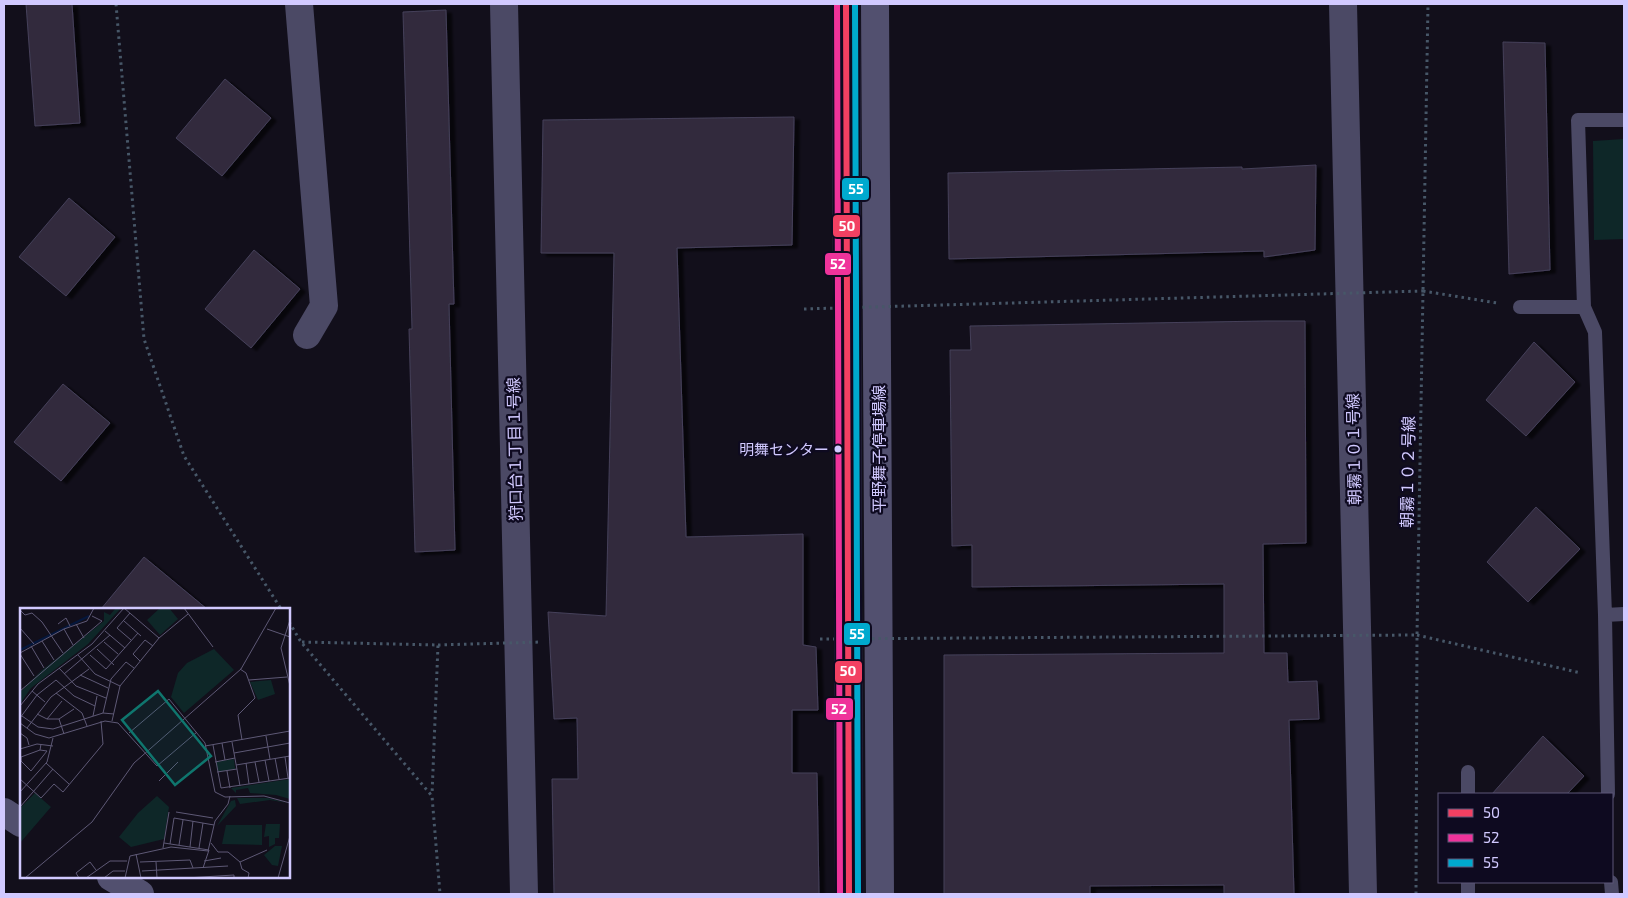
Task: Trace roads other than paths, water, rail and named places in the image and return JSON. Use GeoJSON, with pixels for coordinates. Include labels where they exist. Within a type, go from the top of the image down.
{"type":"FeatureCollection","features":[{"type":"Feature","properties":{"kind":"main road","name":"平野舞子停車場線"},"geometry":{"type":"LineString","coordinates":[[846,4],[849,894]]}},
{"type":"Feature","properties":{"kind":"main road","name":"平野舞子停車場線"},"geometry":{"type":"LineString","coordinates":[[875,4],[880,894]]}},
{"type":"Feature","properties":{"kind":"main road"},"geometry":{"type":"LineString","coordinates":[[4,812],[20,822]]}},
{"type":"Feature","properties":{"kind":"main road"},"geometry":{"type":"LineString","coordinates":[[113,878],[140,894]]}},
{"type":"Feature","properties":{"kind":"street"},"geometry":{"type":"LineString","coordinates":[[299,4],[324,306],[307,335]]}},
{"type":"Feature","properties":{"kind":"street","name":"狩口台１丁目１号線"},"geometry":{"type":"LineString","coordinates":[[504,4],[524,894]]}},
{"type":"Feature","properties":{"kind":"street","name":"朝霧１０１号線"},"geometry":{"type":"LineString","coordinates":[[1342,4],[1363,894]]}},
{"type":"Feature","properties":{"kind":"lane"},"geometry":{"type":"LineString","coordinates":[[1608,793],[1605,615],[1595,332],[1584,307],[1578,120],[1624,120]]}},
{"type":"Feature","properties":{"kind":"lane"},"geometry":{"type":"LineString","coordinates":[[1520,307],[1584,307]]}},
{"type":"Feature","properties":{"kind":"lane"},"geometry":{"type":"LineString","coordinates":[[1605,615],[1624,614]]}},
{"type":"Feature","properties":{"kind":"lane"},"geometry":{"type":"LineString","coordinates":[[1468,772],[1468,793]]}},
{"type":"Feature","properties":{"kind":"place","name":"明舞センター"},"geometry":{"type":"Point","coordinates":[838,449]}}]}
